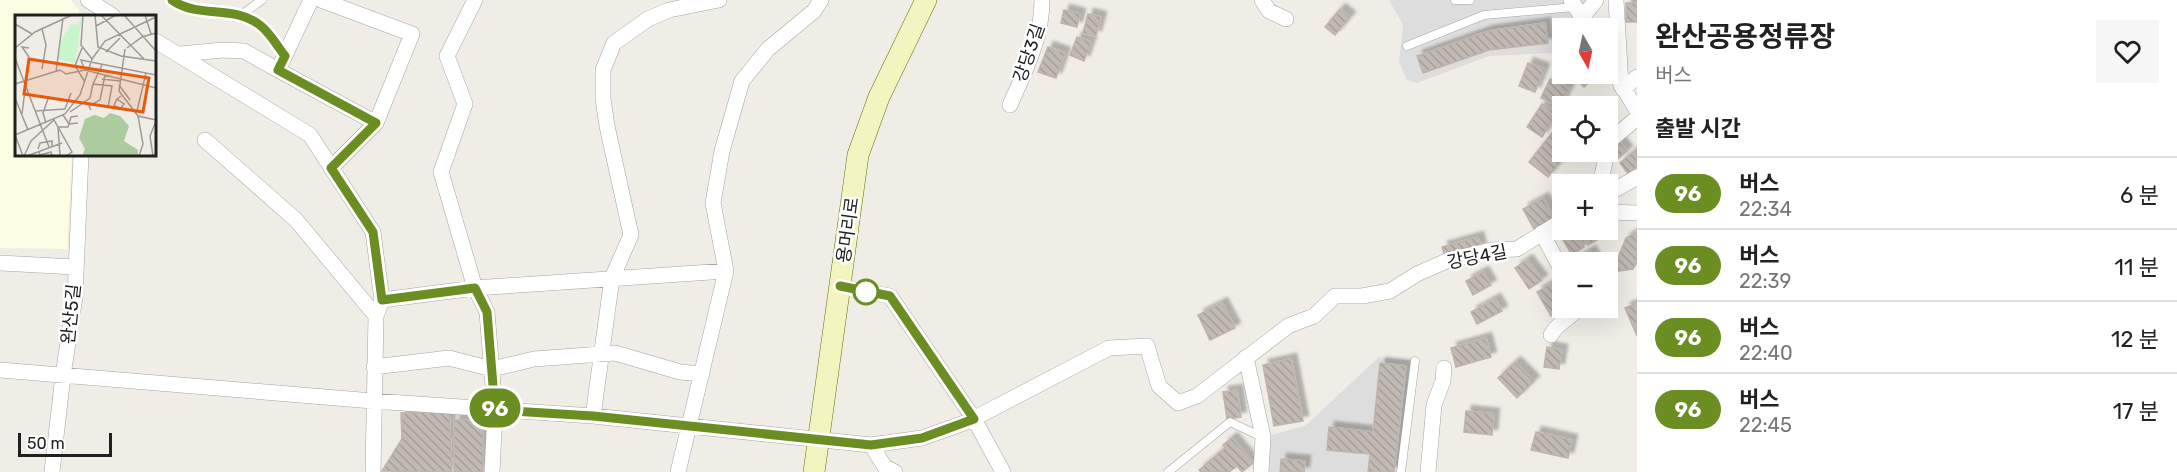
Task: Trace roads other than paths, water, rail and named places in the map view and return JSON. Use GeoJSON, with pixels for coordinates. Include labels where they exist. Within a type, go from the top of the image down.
{"type":"FeatureCollection","features":[{"type":"Feature","properties":{"kind":"street"},"geometry":{"type":"LineString","coordinates":[[281,63],[311,0]]}},
{"type":"Feature","properties":{"kind":"street"},"geometry":{"type":"LineString","coordinates":[[321,0],[412,34],[376,123],[331,168]]}},
{"type":"Feature","properties":{"kind":"street"},"geometry":{"type":"LineString","coordinates":[[475,0],[447,56],[465,104],[441,172],[475,288],[487,312],[495,410],[492,472]]}},
{"type":"Feature","properties":{"kind":"street"},"geometry":{"type":"LineString","coordinates":[[593,416],[612,278],[631,235],[607,126],[603,99],[603,70],[614,43],[648,19],[669,10],[718,0]]}},
{"type":"Feature","properties":{"kind":"street"},"geometry":{"type":"LineString","coordinates":[[678,472],[726,271],[713,203],[722,151],[742,81],[768,49],[814,11],[821,0]]}},
{"type":"Feature","properties":{"kind":"street","name":"용머리로"},"geometry":{"type":"LineString","coordinates":[[814,472],[858,154],[879,97],[926,0]]}},
{"type":"Feature","properties":{"kind":"street","name":"강당3길"},"geometry":{"type":"LineString","coordinates":[[1010,105],[1032,58],[1042,21],[1042,0]]}},
{"type":"Feature","properties":{"kind":"street"},"geometry":{"type":"LineString","coordinates":[[1262,0],[1269,11],[1286,19]]}},
{"type":"Feature","properties":{"kind":"street"},"geometry":{"type":"LineString","coordinates":[[1578,16],[1596,0]]}},
{"type":"Feature","properties":{"kind":"street"},"geometry":{"type":"LineString","coordinates":[[1616,0],[1622,88]]}},
{"type":"Feature","properties":{"kind":"street"},"geometry":{"type":"LineString","coordinates":[[89,6],[111,15]]}},
{"type":"Feature","properties":{"kind":"street"},"geometry":{"type":"LineString","coordinates":[[156,41],[310,135],[373,232],[382,300],[376,316],[373,472]]}},
{"type":"Feature","properties":{"kind":"street"},"geometry":{"type":"LineString","coordinates":[[180,54],[223,50],[244,51],[281,63],[376,123]]}},
{"type":"Feature","properties":{"kind":"street"},"geometry":{"type":"LineString","coordinates":[[1622,88],[1637,77]]}},
{"type":"Feature","properties":{"kind":"street"},"geometry":{"type":"LineString","coordinates":[[1618,81],[1637,111]]}},
{"type":"Feature","properties":{"kind":"street"},"geometry":{"type":"LineString","coordinates":[[1618,134],[1637,118]]}},
{"type":"Feature","properties":{"kind":"street"},"geometry":{"type":"LineString","coordinates":[[205,140],[296,220],[376,316]]}},
{"type":"Feature","properties":{"kind":"street","name":"완산5길"},"geometry":{"type":"LineString","coordinates":[[52,472],[75,297],[81,156]]}},
{"type":"Feature","properties":{"kind":"street"},"geometry":{"type":"LineString","coordinates":[[1618,188],[1637,177]]}},
{"type":"Feature","properties":{"kind":"street"},"geometry":{"type":"LineString","coordinates":[[1618,212],[1637,213]]}},
{"type":"Feature","properties":{"kind":"street","name":"강당4길"},"geometry":{"type":"LineString","coordinates":[[1246,357],[1288,326],[1314,316],[1335,296],[1362,296],[1390,291],[1417,274],[1449,260],[1491,250],[1517,249],[1552,227]]}},
{"type":"Feature","properties":{"kind":"street"},"geometry":{"type":"LineString","coordinates":[[1542,233],[1552,252]]}},
{"type":"Feature","properties":{"kind":"street"},"geometry":{"type":"LineString","coordinates":[[0,263],[75,267]]}},
{"type":"Feature","properties":{"kind":"street"},"geometry":{"type":"LineString","coordinates":[[382,300],[475,288],[726,271]]}},
{"type":"Feature","properties":{"kind":"street"},"geometry":{"type":"LineString","coordinates":[[840,286],[890,296],[974,419],[1003,472]]}},
{"type":"Feature","properties":{"kind":"street"},"geometry":{"type":"LineString","coordinates":[[1551,335],[1557,324],[1567,318]]}},
{"type":"Feature","properties":{"kind":"street"},"geometry":{"type":"LineString","coordinates":[[0,370],[373,401],[593,416],[871,445],[922,438],[974,419],[1109,348],[1147,346],[1159,386],[1178,403],[1197,396],[1246,357],[1263,437],[1261,472]]}},
{"type":"Feature","properties":{"kind":"street"},"geometry":{"type":"LineString","coordinates":[[374,367],[449,358],[492,369],[534,359],[615,353],[680,372],[702,374]]}},
{"type":"Feature","properties":{"kind":"street"},"geometry":{"type":"LineString","coordinates":[[1428,472],[1434,405],[1443,381],[1444,368]]}},
{"type":"Feature","properties":{"kind":"street"},"geometry":{"type":"LineString","coordinates":[[871,445],[885,467],[895,472]]}},
{"type":"Feature","properties":{"kind":"lane"},"geometry":{"type":"LineString","coordinates":[[172,0],[178,5],[241,15],[262,26],[281,63]]}},
{"type":"Feature","properties":{"kind":"lane"},"geometry":{"type":"LineString","coordinates":[[241,15],[262,0]]}},
{"type":"Feature","properties":{"kind":"lane"},"geometry":{"type":"LineString","coordinates":[[1455,0],[1470,0]]}},
{"type":"Feature","properties":{"kind":"lane"},"geometry":{"type":"LineString","coordinates":[[1407,46],[1484,15],[1578,16]]}},
{"type":"Feature","properties":{"kind":"lane"},"geometry":{"type":"LineString","coordinates":[[1401,472],[1415,362]]}},
{"type":"Feature","properties":{"kind":"lane"},"geometry":{"type":"LineString","coordinates":[[1168,472],[1230,422],[1263,437]]}}]}
